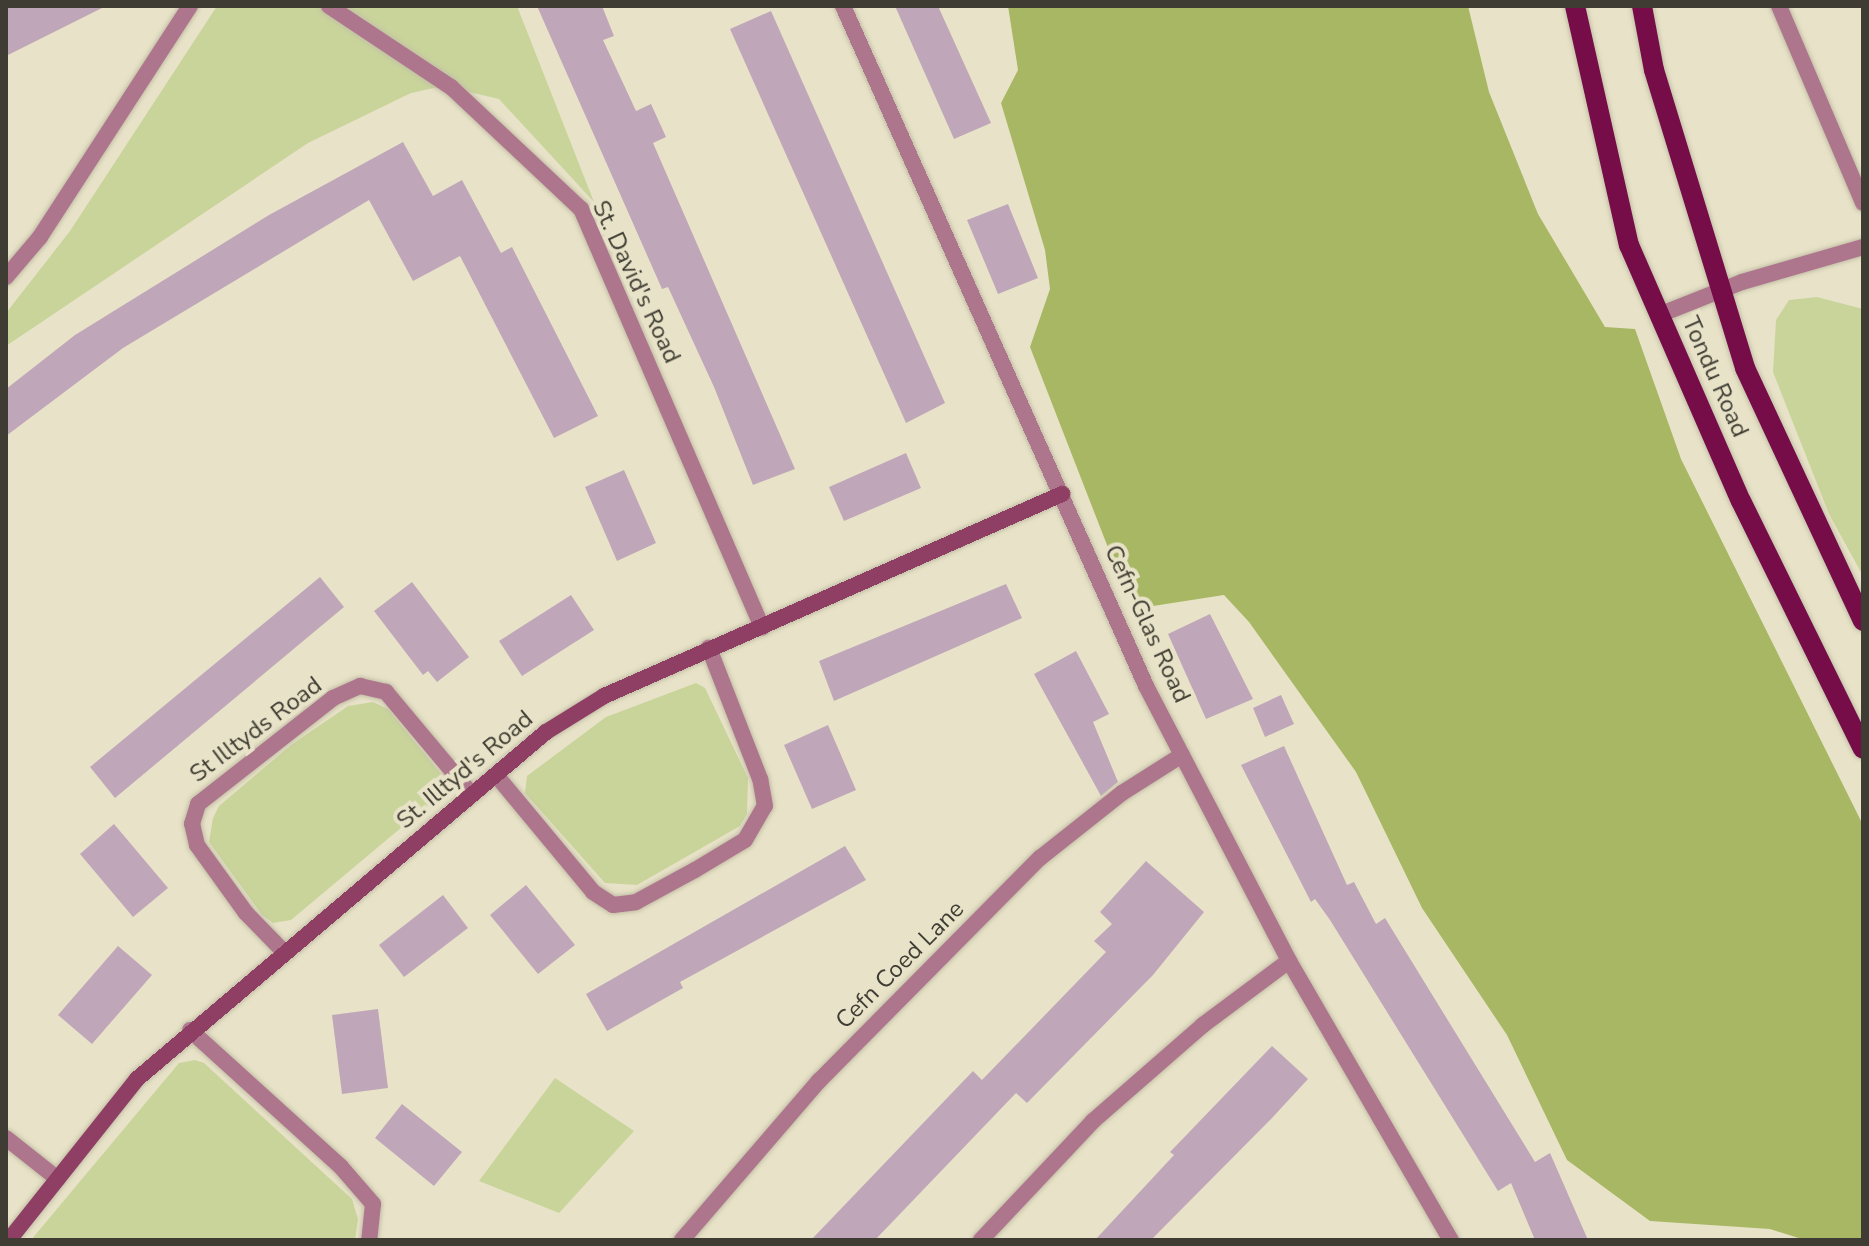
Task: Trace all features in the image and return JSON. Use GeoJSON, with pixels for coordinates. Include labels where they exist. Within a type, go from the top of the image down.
{"type":"FeatureCollection","features":[{"type":"Feature","properties":{"kind":"main road","name":"Tondu Road"},"geometry":{"type":"LineString","coordinates":[[1575,6],[1629,245],[1754,528],[1863,749]]}},
{"type":"Feature","properties":{"kind":"main road","name":"Tondu Road"},"geometry":{"type":"LineString","coordinates":[[1642,6],[1654,70],[1745,368],[1863,621]]}},
{"type":"Feature","properties":{"kind":"street"},"geometry":{"type":"LineString","coordinates":[[6,277],[40,237],[190,6]]}},
{"type":"Feature","properties":{"kind":"street","name":"St. David's Road"},"geometry":{"type":"LineString","coordinates":[[329,6],[451,87],[581,209],[762,627]]}},
{"type":"Feature","properties":{"kind":"street","name":"Cefn-Glas Road"},"geometry":{"type":"LineString","coordinates":[[843,6],[1182,755],[1289,961],[1451,1240]]}},
{"type":"Feature","properties":{"kind":"street"},"geometry":{"type":"LineString","coordinates":[[1779,6],[1863,203]]}},
{"type":"Feature","properties":{"kind":"street"},"geometry":{"type":"LineString","coordinates":[[1659,315],[1723,290],[1863,247]]}},
{"type":"Feature","properties":{"kind":"street","name":"St. Illtyd's Road"},"geometry":{"type":"LineString","coordinates":[[9,1240],[137,1079],[283,951],[546,732],[604,696],[1062,494]]}},
{"type":"Feature","properties":{"kind":"street"},"geometry":{"type":"LineString","coordinates":[[496,775],[593,892],[613,905],[636,902],[695,870],[745,840],[765,806],[760,779],[709,648]]}},
{"type":"Feature","properties":{"kind":"street","name":"St Illtyds Road"},"geometry":{"type":"LineString","coordinates":[[283,951],[246,913],[197,845],[192,824],[198,804],[333,698],[360,686],[386,692],[472,795]]}},
{"type":"Feature","properties":{"kind":"street","name":"Cefn Coed Lane"},"geometry":{"type":"LineString","coordinates":[[682,1240],[819,1081],[1040,858],[1122,793],[1182,755]]}},
{"type":"Feature","properties":{"kind":"street"},"geometry":{"type":"LineString","coordinates":[[981,1240],[1093,1121],[1203,1025],[1289,961]]}},
{"type":"Feature","properties":{"kind":"street"},"geometry":{"type":"LineString","coordinates":[[190,1030],[341,1167],[373,1204],[369,1240]]}},
{"type":"Feature","properties":{"kind":"street"},"geometry":{"type":"LineString","coordinates":[[6,1138],[58,1179]]}},
{"type":"Feature","properties":{"kind":"green space"},"geometry":{"type":"Polygon","coordinates":[[[217,6],[517,6],[594,202],[499,99],[443,86],[411,93],[308,143],[6,346],[6,313],[70,231],[217,6]]]}},
{"type":"Feature","properties":{"kind":"green space"},"geometry":{"type":"Polygon","coordinates":[[[1008,6],[1468,6],[1489,92],[1538,214],[1605,327],[1635,329],[1681,459],[1863,825],[1863,1240],[1805,1240],[1770,1229],[1650,1221],[1567,1160],[1507,1035],[1422,908],[1356,772],[1249,622],[1224,595],[1140,608],[1121,581],[1030,347],[1050,289],[1045,250],[1001,103],[1018,70],[1008,6]]]}},
{"type":"Feature","properties":{"kind":"green space"},"geometry":{"type":"Polygon","coordinates":[[[1817,297],[1863,309],[1863,576],[1829,514],[1773,372],[1776,320],[1789,300],[1817,297]]]}},
{"type":"Feature","properties":{"kind":"green space"},"geometry":{"type":"Polygon","coordinates":[[[696,683],[705,688],[748,778],[747,814],[740,826],[637,885],[605,883],[525,793],[527,776],[606,717],[696,683]]]}},
{"type":"Feature","properties":{"kind":"green space"},"geometry":{"type":"Polygon","coordinates":[[[373,702],[388,709],[442,775],[439,796],[291,920],[273,923],[262,915],[209,842],[213,818],[219,806],[291,745],[348,706],[373,702]]]}},
{"type":"Feature","properties":{"kind":"green space"},"geometry":{"type":"Polygon","coordinates":[[[195,1060],[204,1063],[352,1199],[358,1219],[355,1240],[31,1240],[179,1063],[195,1060]]]}},
{"type":"Feature","properties":{"kind":"green space"},"geometry":{"type":"Polygon","coordinates":[[[555,1078],[634,1131],[559,1213],[479,1181],[555,1078]]]}},
{"type":"Feature","properties":{"kind":"building"},"geometry":{"type":"Polygon","coordinates":[[[6,6],[106,6],[6,56],[6,6]]]}},
{"type":"Feature","properties":{"kind":"building"},"geometry":{"type":"Polygon","coordinates":[[[537,6],[602,6],[614,36],[603,40],[636,111],[651,104],[666,137],[653,143],[795,469],[753,485],[714,387],[668,287],[662,289],[537,6]]]}},
{"type":"Feature","properties":{"kind":"building"},"geometry":{"type":"Polygon","coordinates":[[[895,6],[938,6],[991,123],[954,139],[895,6]]]}},
{"type":"Feature","properties":{"kind":"building"},"geometry":{"type":"Polygon","coordinates":[[[771,11],[945,403],[906,423],[730,29],[771,11]]]}},
{"type":"Feature","properties":{"kind":"building"},"geometry":{"type":"Polygon","coordinates":[[[403,142],[433,196],[462,180],[501,253],[512,247],[598,416],[554,438],[460,256],[413,281],[369,200],[123,348],[6,436],[6,389],[75,335],[269,215],[403,142]]]}},
{"type":"Feature","properties":{"kind":"building"},"geometry":{"type":"Polygon","coordinates":[[[1008,204],[1038,278],[998,294],[967,220],[1008,204]]]}},
{"type":"Feature","properties":{"kind":"building"},"geometry":{"type":"Polygon","coordinates":[[[906,453],[921,488],[844,521],[829,487],[906,453]]]}},
{"type":"Feature","properties":{"kind":"building"},"geometry":{"type":"Polygon","coordinates":[[[624,470],[656,543],[617,561],[585,487],[624,470]]]}},
{"type":"Feature","properties":{"kind":"building"},"geometry":{"type":"Polygon","coordinates":[[[320,577],[344,607],[115,798],[90,767],[320,577]]]}},
{"type":"Feature","properties":{"kind":"building"},"geometry":{"type":"Polygon","coordinates":[[[412,582],[469,657],[437,682],[428,671],[423,675],[374,611],[412,582]]]}},
{"type":"Feature","properties":{"kind":"building"},"geometry":{"type":"Polygon","coordinates":[[[1006,584],[1022,618],[834,701],[819,661],[1006,584]]]}},
{"type":"Feature","properties":{"kind":"building"},"geometry":{"type":"Polygon","coordinates":[[[571,595],[594,630],[522,676],[499,641],[571,595]]]}},
{"type":"Feature","properties":{"kind":"building"},"geometry":{"type":"Polygon","coordinates":[[[1210,614],[1253,699],[1206,719],[1168,634],[1210,614]]]}},
{"type":"Feature","properties":{"kind":"building"},"geometry":{"type":"Polygon","coordinates":[[[1076,651],[1109,714],[1093,722],[1118,782],[1101,796],[1034,674],[1076,651]]]}},
{"type":"Feature","properties":{"kind":"building"},"geometry":{"type":"Polygon","coordinates":[[[1281,695],[1294,724],[1265,737],[1253,708],[1281,695]]]}},
{"type":"Feature","properties":{"kind":"building"},"geometry":{"type":"Polygon","coordinates":[[[828,725],[856,790],[812,809],[784,745],[828,725]]]}},
{"type":"Feature","properties":{"kind":"building"},"geometry":{"type":"Polygon","coordinates":[[[1284,746],[1347,885],[1354,882],[1376,924],[1385,918],[1535,1162],[1550,1153],[1588,1240],[1535,1240],[1511,1183],[1498,1191],[1330,920],[1315,899],[1311,902],[1241,765],[1284,746]]]}},
{"type":"Feature","properties":{"kind":"building"},"geometry":{"type":"Polygon","coordinates":[[[114,824],[168,888],[133,917],[80,854],[114,824]]]}},
{"type":"Feature","properties":{"kind":"building"},"geometry":{"type":"Polygon","coordinates":[[[845,846],[866,880],[680,982],[683,988],[607,1031],[586,994],[845,846]]]}},
{"type":"Feature","properties":{"kind":"building"},"geometry":{"type":"Polygon","coordinates":[[[1146,861],[1204,912],[1153,975],[1027,1103],[1016,1093],[875,1240],[811,1240],[973,1071],[982,1080],[1106,952],[1094,941],[1112,924],[1100,912],[1146,861]]]}},
{"type":"Feature","properties":{"kind":"building"},"geometry":{"type":"Polygon","coordinates":[[[526,885],[575,945],[538,974],[490,915],[526,885]]]}},
{"type":"Feature","properties":{"kind":"building"},"geometry":{"type":"Polygon","coordinates":[[[443,895],[468,928],[404,977],[379,945],[443,895]]]}},
{"type":"Feature","properties":{"kind":"building"},"geometry":{"type":"Polygon","coordinates":[[[118,946],[152,975],[92,1044],[58,1015],[118,946]]]}},
{"type":"Feature","properties":{"kind":"building"},"geometry":{"type":"Polygon","coordinates":[[[378,1009],[388,1088],[342,1094],[332,1015],[378,1009]]]}},
{"type":"Feature","properties":{"kind":"building"},"geometry":{"type":"Polygon","coordinates":[[[1272,1046],[1308,1079],[1151,1240],[1095,1240],[1174,1155],[1170,1152],[1272,1046]]]}},
{"type":"Feature","properties":{"kind":"building"},"geometry":{"type":"Polygon","coordinates":[[[402,1104],[462,1152],[434,1186],[375,1138],[402,1104]]]}}]}
